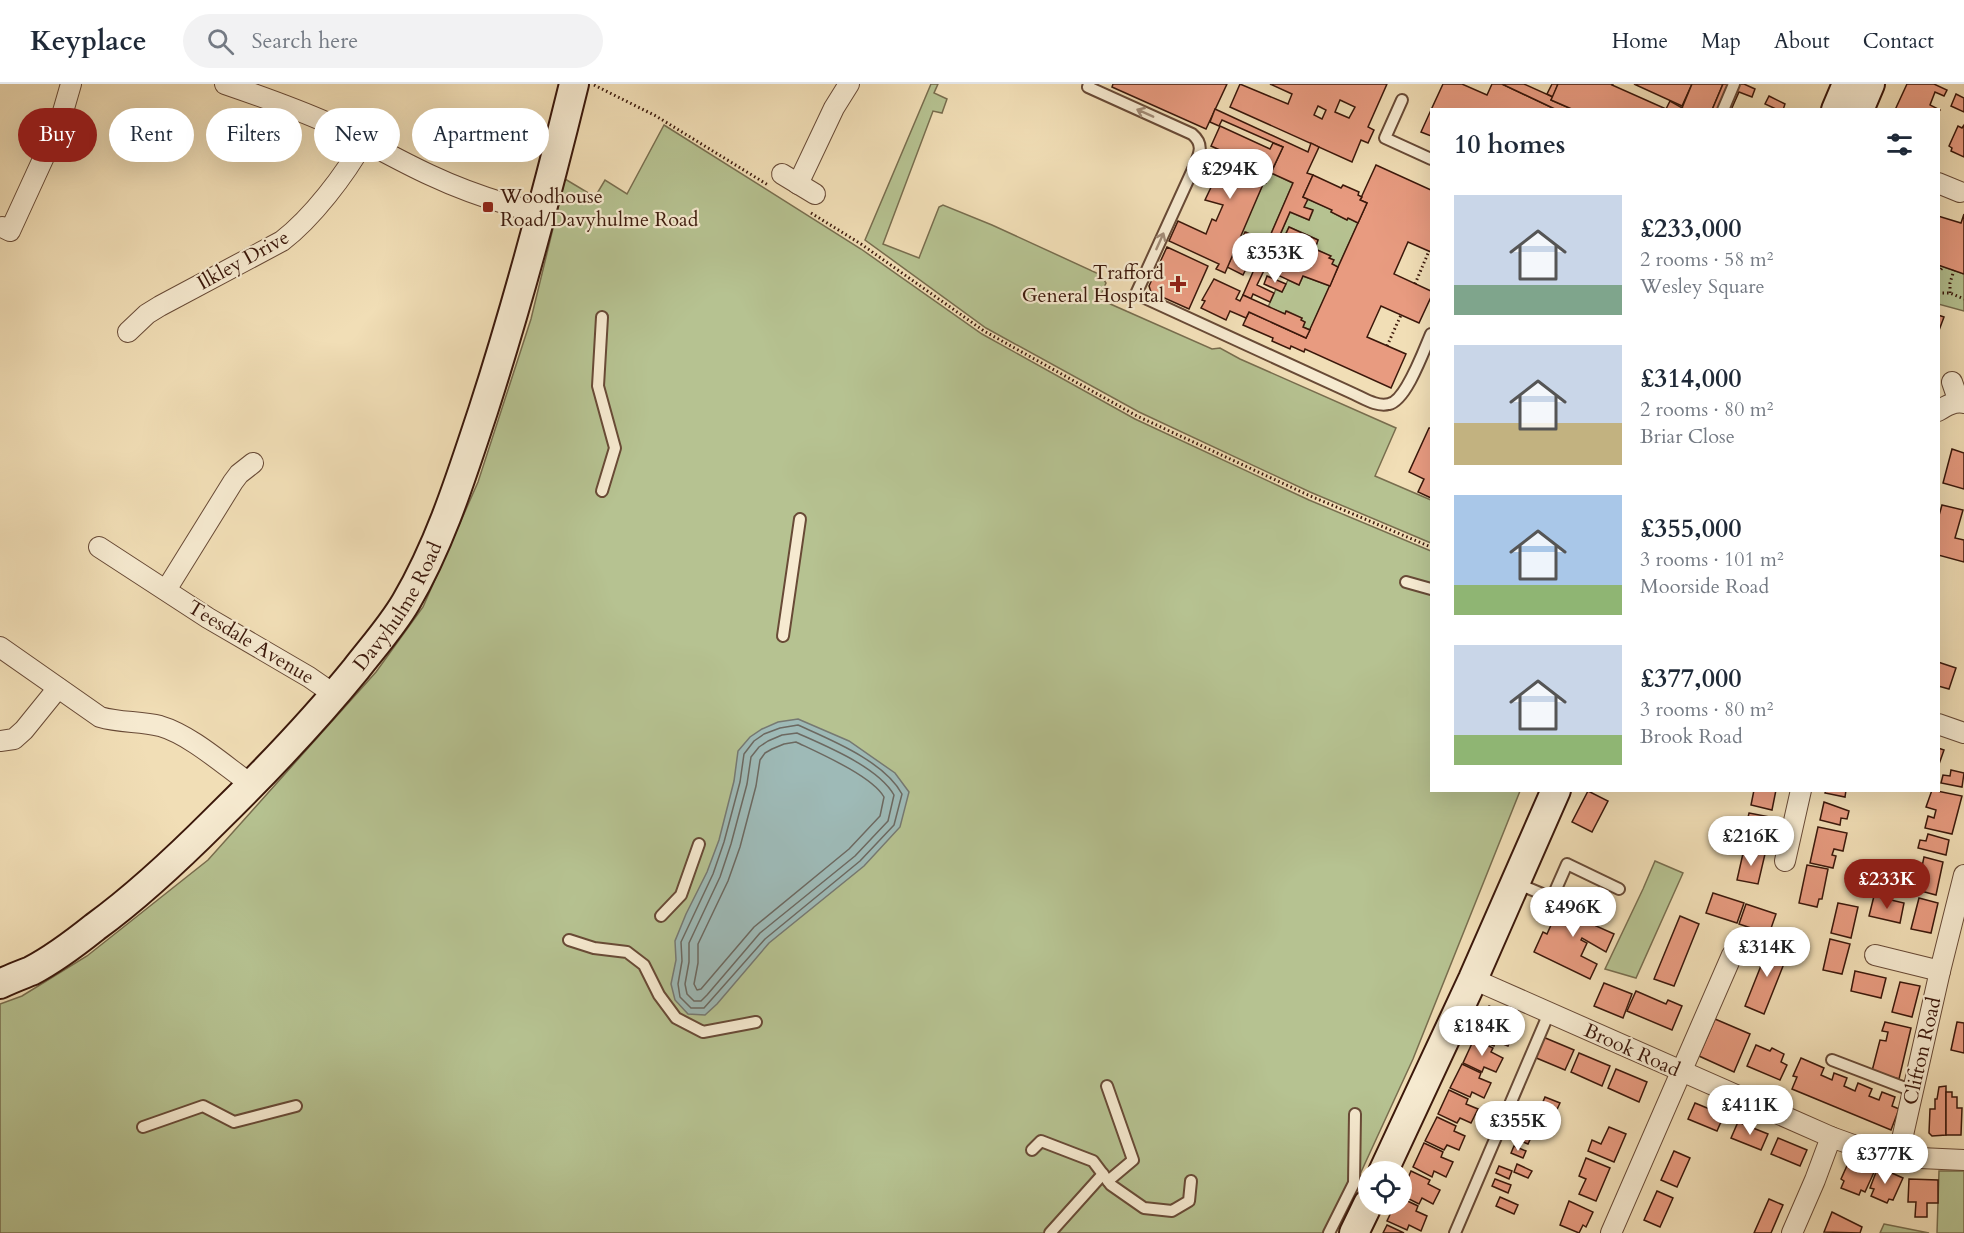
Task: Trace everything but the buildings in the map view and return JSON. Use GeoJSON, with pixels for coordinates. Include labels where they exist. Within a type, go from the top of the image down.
{"type":"FeatureCollection","features":[{"type":"Feature","properties":{"kind":"street"},"geometry":{"type":"LineString","coordinates":[[2,227],[10,231],[54,136],[71,84]]}},
{"type":"Feature","properties":{"kind":"street"},"geometry":{"type":"LineString","coordinates":[[225,84],[314,117]]}},
{"type":"Feature","properties":{"kind":"street","name":"Davyhulme Road"},"geometry":{"type":"LineString","coordinates":[[0,984],[31,970],[65,950],[166,870],[252,785],[335,695],[382,636],[404,604],[440,535],[460,481],[542,214],[574,84]]}},
{"type":"Feature","properties":{"kind":"street"},"geometry":{"type":"LineString","coordinates":[[794,190],[834,108],[849,84]]}},
{"type":"Feature","properties":{"kind":"street"},"geometry":{"type":"LineString","coordinates":[[1837,108],[1848,84]]}},
{"type":"Feature","properties":{"kind":"street"},"geometry":{"type":"LineString","coordinates":[[1860,108],[1870,84]]}},
{"type":"Feature","properties":{"kind":"street"},"geometry":{"type":"LineString","coordinates":[[400,160],[469,192],[542,214]]}},
{"type":"Feature","properties":{"kind":"street","name":"Ilkley Drive"},"geometry":{"type":"LineString","coordinates":[[128,333],[147,314],[160,306],[282,241],[294,232],[351,162]]}},
{"type":"Feature","properties":{"kind":"street"},"geometry":{"type":"LineString","coordinates":[[1940,184],[1960,192]]}},
{"type":"Feature","properties":{"kind":"street"},"geometry":{"type":"LineString","coordinates":[[1940,410],[1961,402],[1952,382]]}},
{"type":"Feature","properties":{"kind":"street","name":"Teesdale Avenue"},"geometry":{"type":"LineString","coordinates":[[166,591],[233,482],[253,463]]}},
{"type":"Feature","properties":{"kind":"street","name":"Teesdale Avenue"},"geometry":{"type":"LineString","coordinates":[[99,547],[208,618],[309,677],[335,695]]}},
{"type":"Feature","properties":{"kind":"street"},"geometry":{"type":"LineString","coordinates":[[0,647],[100,717],[115,721],[146,723],[179,734],[252,785]]}},
{"type":"Feature","properties":{"kind":"street"},"geometry":{"type":"LineString","coordinates":[[0,741],[14,739],[24,730],[58,688]]}},
{"type":"Feature","properties":{"kind":"street"},"geometry":{"type":"LineString","coordinates":[[1940,725],[1964,733]]}},
{"type":"Feature","properties":{"kind":"street"},"geometry":{"type":"LineString","coordinates":[[1388,1161],[1473,979],[1555,792]]}},
{"type":"Feature","properties":{"kind":"street"},"geometry":{"type":"LineString","coordinates":[[1785,861],[1801,792]]}},
{"type":"Feature","properties":{"kind":"street","name":"Clifton Road"},"geometry":{"type":"LineString","coordinates":[[1898,1157],[1940,971],[1959,914],[1964,875]]}},
{"type":"Feature","properties":{"kind":"street"},"geometry":{"type":"LineString","coordinates":[[1875,955],[1940,971]]}},
{"type":"Feature","properties":{"kind":"street"},"geometry":{"type":"LineString","coordinates":[[1611,1233],[1732,956]]}},
{"type":"Feature","properties":{"kind":"street","name":"Brook Road"},"geometry":{"type":"LineString","coordinates":[[1473,979],[1831,1137],[1867,1150],[1898,1157],[1964,1160]]}},
{"type":"Feature","properties":{"kind":"street"},"geometry":{"type":"LineString","coordinates":[[1792,1233],[1831,1137]]}},
{"type":"Feature","properties":{"kind":"street"},"geometry":{"type":"LineString","coordinates":[[1354,1233],[1363,1215]]}},
{"type":"Feature","properties":{"kind":"lane"},"geometry":{"type":"LineString","coordinates":[[1089,84],[1088,87],[1192,134],[1200,145],[1200,153],[1194,167],[1136,294],[1383,405],[1391,404],[1402,396],[1430,336]]}},
{"type":"Feature","properties":{"kind":"lane"},"geometry":{"type":"LineString","coordinates":[[1724,108],[1734,84]]}},
{"type":"Feature","properties":{"kind":"lane"},"geometry":{"type":"LineString","coordinates":[[1402,100],[1385,138],[1430,159]]}},
{"type":"Feature","properties":{"kind":"lane"},"geometry":{"type":"LineString","coordinates":[[602,317],[598,386],[615,448],[602,491]]}},
{"type":"Feature","properties":{"kind":"lane"},"geometry":{"type":"LineString","coordinates":[[783,636],[800,519]]}},
{"type":"Feature","properties":{"kind":"lane"},"geometry":{"type":"LineString","coordinates":[[1406,582],[1430,588]]}},
{"type":"Feature","properties":{"kind":"lane"},"geometry":{"type":"LineString","coordinates":[[661,916],[681,895],[699,844]]}},
{"type":"Feature","properties":{"kind":"lane"},"geometry":{"type":"LineString","coordinates":[[1515,883],[1552,898],[1567,864],[1619,890]]}},
{"type":"Feature","properties":{"kind":"lane"},"geometry":{"type":"LineString","coordinates":[[569,940],[594,948],[627,952],[644,965],[659,995],[676,1018],[703,1032],[756,1022]]}},
{"type":"Feature","properties":{"kind":"lane"},"geometry":{"type":"LineString","coordinates":[[1455,1233],[1550,1013]]}},
{"type":"Feature","properties":{"kind":"lane"},"geometry":{"type":"LineString","coordinates":[[1832,1060],[1913,1091]]}},
{"type":"Feature","properties":{"kind":"lane"},"geometry":{"type":"LineString","coordinates":[[1050,1233],[1106,1178],[1134,1160],[1107,1086]]}},
{"type":"Feature","properties":{"kind":"lane"},"geometry":{"type":"LineString","coordinates":[[143,1127],[203,1106],[234,1122],[296,1106]]}},
{"type":"Feature","properties":{"kind":"lane"},"geometry":{"type":"LineString","coordinates":[[1329,1233],[1354,1183],[1355,1114]]}},
{"type":"Feature","properties":{"kind":"lane"},"geometry":{"type":"LineString","coordinates":[[1032,1150],[1041,1141],[1093,1161],[1111,1185],[1144,1208],[1172,1211],[1189,1201],[1191,1181]]}},
{"type":"Feature","properties":{"kind":"path"},"geometry":{"type":"LineString","coordinates":[[591,84],[657,116],[794,190],[861,244],[984,331],[1137,416],[1308,495],[1430,547]]}},
{"type":"Feature","properties":{"kind":"path"},"geometry":{"type":"LineString","coordinates":[[1414,284],[1429,251]]}},
{"type":"Feature","properties":{"kind":"path"},"geometry":{"type":"LineString","coordinates":[[1940,271],[1943,267]]}},
{"type":"Feature","properties":{"kind":"path"},"geometry":{"type":"LineString","coordinates":[[1950,293],[1954,270]]}},
{"type":"Feature","properties":{"kind":"path"},"geometry":{"type":"LineString","coordinates":[[1940,293],[1950,293],[1964,299]]}},
{"type":"Feature","properties":{"kind":"path"},"geometry":{"type":"LineString","coordinates":[[1387,346],[1401,315]]}},
{"type":"Feature","properties":{"kind":"green space"},"geometry":{"type":"Polygon","coordinates":[[[931,84],[938,84],[934,93],[947,99],[942,113],[933,111],[883,244],[919,258],[939,207],[943,205],[1101,275],[1106,283],[1099,299],[1212,349],[1220,348],[1396,428],[1375,476],[1430,500],[1430,543],[1310,492],[1139,412],[986,328],[865,240],[931,84]]]}},
{"type":"Feature","properties":{"kind":"green space"},"geometry":{"type":"Polygon","coordinates":[[[664,125],[861,249],[982,334],[1135,419],[1309,500],[1430,551],[1430,792],[1520,792],[1413,1059],[1366,1161],[1358,1161],[1358,1179],[1333,1233],[0,1233],[0,1004],[22,996],[87,956],[208,860],[376,672],[423,607],[478,482],[531,319],[565,179],[595,197],[605,180],[627,194],[664,125]]]}},
{"type":"Feature","properties":{"kind":"green space"},"geometry":{"type":"Polygon","coordinates":[[[1271,173],[1293,183],[1264,250],[1248,243],[1252,235],[1246,232],[1242,239],[1238,238],[1264,182],[1271,173]]]}},
{"type":"Feature","properties":{"kind":"green space"},"geometry":{"type":"Polygon","coordinates":[[[1308,199],[1347,220],[1348,218],[1358,223],[1338,267],[1332,264],[1330,256],[1315,249],[1318,240],[1289,227],[1284,237],[1280,235],[1290,212],[1309,220],[1313,211],[1304,207],[1308,199]]]}},
{"type":"Feature","properties":{"kind":"green space"},"geometry":{"type":"Polygon","coordinates":[[[1940,266],[1964,274],[1964,311],[1940,305],[1940,266]]]}},
{"type":"Feature","properties":{"kind":"green space"},"geometry":{"type":"Polygon","coordinates":[[[1303,276],[1330,286],[1310,330],[1303,327],[1305,322],[1301,320],[1302,318],[1287,311],[1285,314],[1268,307],[1276,289],[1282,292],[1288,280],[1299,285],[1303,276]]]}},
{"type":"Feature","properties":{"kind":"green space"},"geometry":{"type":"Polygon","coordinates":[[[1655,861],[1683,873],[1636,978],[1605,969],[1643,889],[1655,861]]]}},
{"type":"Feature","properties":{"kind":"green space"},"geometry":{"type":"Polygon","coordinates":[[[1939,1171],[1964,1171],[1964,1233],[1937,1233],[1939,1171]]]}},
{"type":"Feature","properties":{"kind":"green space"},"geometry":{"type":"Polygon","coordinates":[[[1884,1224],[1929,1233],[1880,1233],[1884,1224]]]}},
{"type":"Feature","properties":{"kind":"water"},"geometry":{"type":"Polygon","coordinates":[[[798,719],[849,741],[895,773],[909,792],[900,827],[864,866],[769,943],[705,1015],[688,1014],[675,1000],[671,984],[676,960],[675,941],[719,840],[734,781],[738,751],[750,737],[762,729],[778,722],[798,719]]]}},
{"type":"Feature","properties":{"kind":"place","name":"Woodhouse Road/Davyhulme Road"},"geometry":{"type":"Point","coordinates":[488,207]}},
{"type":"Feature","properties":{"kind":"place","name":"Trafford General Hospital"},"geometry":{"type":"Point","coordinates":[1178,284]}}]}
